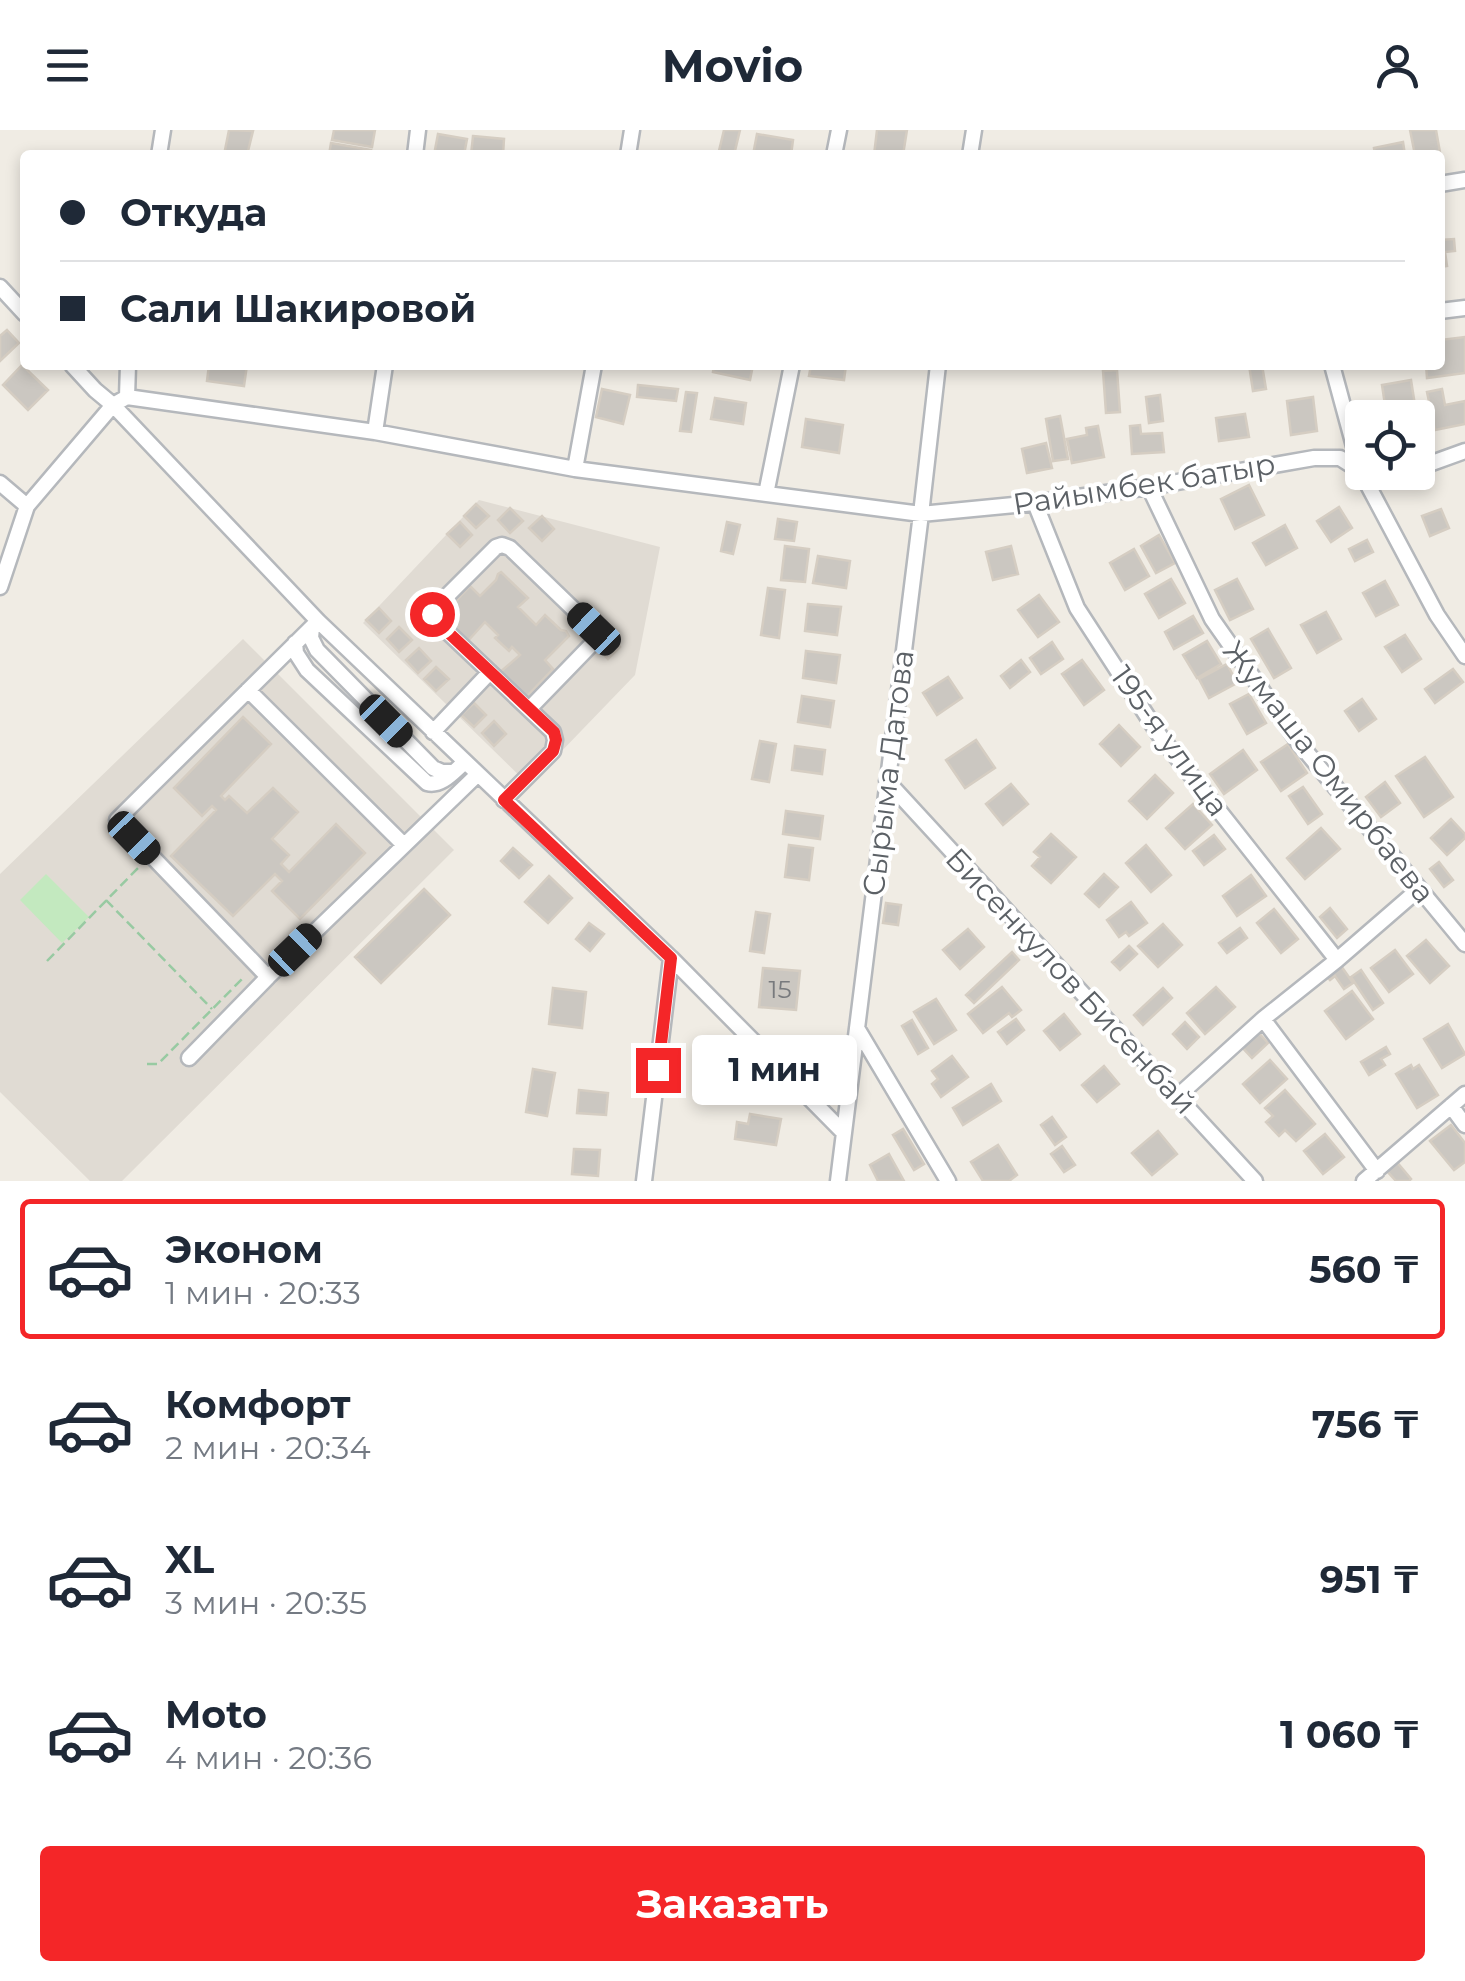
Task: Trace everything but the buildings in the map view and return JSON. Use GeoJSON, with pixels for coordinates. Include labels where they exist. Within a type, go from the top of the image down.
{"type":"FeatureCollection","features":[{"type":"Feature","properties":{"kind":"street"},"geometry":{"type":"LineString","coordinates":[[0,287],[20,309]]}},
{"type":"Feature","properties":{"kind":"street"},"geometry":{"type":"LineString","coordinates":[[77,370],[95,390],[120,401],[315,624],[433,732],[458,767],[478,774],[671,958],[843,1132]]}},
{"type":"Feature","properties":{"kind":"street"},"geometry":{"type":"LineString","coordinates":[[0,587],[27,506],[120,401],[127,370]]}},
{"type":"Feature","properties":{"kind":"street"},"geometry":{"type":"LineString","coordinates":[[375,432],[384,370]]}},
{"type":"Feature","properties":{"kind":"street"},"geometry":{"type":"LineString","coordinates":[[575,469],[593,370]]}},
{"type":"Feature","properties":{"kind":"street"},"geometry":{"type":"LineString","coordinates":[[766,494],[791,370]]}},
{"type":"Feature","properties":{"kind":"street","name":"Сырыма Датова"},"geometry":{"type":"LineString","coordinates":[[841,1178],[843,1132],[937,370]]}},
{"type":"Feature","properties":{"kind":"street"},"geometry":{"type":"LineString","coordinates":[[1333,370],[1345,411]]}},
{"type":"Feature","properties":{"kind":"street","name":"Райымбек батыр"},"geometry":{"type":"LineString","coordinates":[[120,401],[375,432],[575,469],[922,514],[1149,488],[1314,458],[1345,461]]}},
{"type":"Feature","properties":{"kind":"street"},"geometry":{"type":"LineString","coordinates":[[1435,462],[1465,451]]}},
{"type":"Feature","properties":{"kind":"street"},"geometry":{"type":"LineString","coordinates":[[0,483],[27,506]]}},
{"type":"Feature","properties":{"kind":"street","name":"Жумаша Омирбаева"},"geometry":{"type":"LineString","coordinates":[[1149,488],[1212,619],[1299,743],[1465,944]]}},
{"type":"Feature","properties":{"kind":"street"},"geometry":{"type":"LineString","coordinates":[[1372,490],[1465,656]]}},
{"type":"Feature","properties":{"kind":"street","name":"195-я улица"},"geometry":{"type":"LineString","coordinates":[[1035,504],[1077,608],[1160,736],[1337,960]]}},
{"type":"Feature","properties":{"kind":"street"},"geometry":{"type":"LineString","coordinates":[[504,800],[553,751],[554,732],[529,709],[435,620],[432,614],[502,545],[510,548],[597,636],[529,709]]}},
{"type":"Feature","properties":{"kind":"street"},"geometry":{"type":"LineString","coordinates":[[268,976],[117,820],[315,624]]}},
{"type":"Feature","properties":{"kind":"street"},"geometry":{"type":"LineString","coordinates":[[315,624],[311,638],[317,650],[433,768],[442,772],[458,767]]}},
{"type":"Feature","properties":{"kind":"street"},"geometry":{"type":"LineString","coordinates":[[296,643],[296,653],[307,670],[428,784],[440,783],[458,767]]}},
{"type":"Feature","properties":{"kind":"street"},"geometry":{"type":"LineString","coordinates":[[433,732],[490,672]]}},
{"type":"Feature","properties":{"kind":"street"},"geometry":{"type":"LineString","coordinates":[[248,690],[404,845]]}},
{"type":"Feature","properties":{"kind":"street"},"geometry":{"type":"LineString","coordinates":[[190,1058],[268,976],[478,774]]}},
{"type":"Feature","properties":{"kind":"street","name":"Бисенкулов Бисенбай"},"geometry":{"type":"LineString","coordinates":[[887,781],[1255,1181]]}},
{"type":"Feature","properties":{"kind":"street"},"geometry":{"type":"LineString","coordinates":[[1178,1096],[1263,1019],[1419,890]]}},
{"type":"Feature","properties":{"kind":"street"},"geometry":{"type":"LineString","coordinates":[[644,1181],[671,958]]}},
{"type":"Feature","properties":{"kind":"street"},"geometry":{"type":"LineString","coordinates":[[1263,1019],[1376,1171]]}},
{"type":"Feature","properties":{"kind":"street"},"geometry":{"type":"LineString","coordinates":[[857,1028],[948,1181]]}},
{"type":"Feature","properties":{"kind":"street"},"geometry":{"type":"LineString","coordinates":[[1364,1181],[1465,1094]]}},
{"type":"Feature","properties":{"kind":"street"},"geometry":{"type":"LineString","coordinates":[[1451,1106],[1465,1125]]}},
{"type":"Feature","properties":{"kind":"path"},"geometry":{"type":"LineString","coordinates":[[47,960],[151,855]]}},
{"type":"Feature","properties":{"kind":"path"},"geometry":{"type":"LineString","coordinates":[[106,900],[212,1009]]}},
{"type":"Feature","properties":{"kind":"path"},"geometry":{"type":"LineString","coordinates":[[148,1064],[158,1064],[256,964]]}},
{"type":"Feature","properties":{"kind":"shaded area"},"geometry":{"type":"Polygon","coordinates":[[[479,500],[660,547],[635,675],[529,785],[363,623],[479,500]]]}},
{"type":"Feature","properties":{"kind":"shaded area"},"geometry":{"type":"Polygon","coordinates":[[[243,639],[454,850],[122,1181],[90,1181],[0,1092],[0,874],[243,639]]]}},
{"type":"Feature","properties":{"kind":"green space"},"geometry":{"type":"Polygon","coordinates":[[[46,874],[89,917],[62,943],[20,900],[46,874]]]}},
{"type":"Feature","properties":{"kind":"route"},"geometry":{"type":"LineString","coordinates":[[432,614],[554,732],[553,751],[504,800],[671,958],[658,1070]]}}]}
